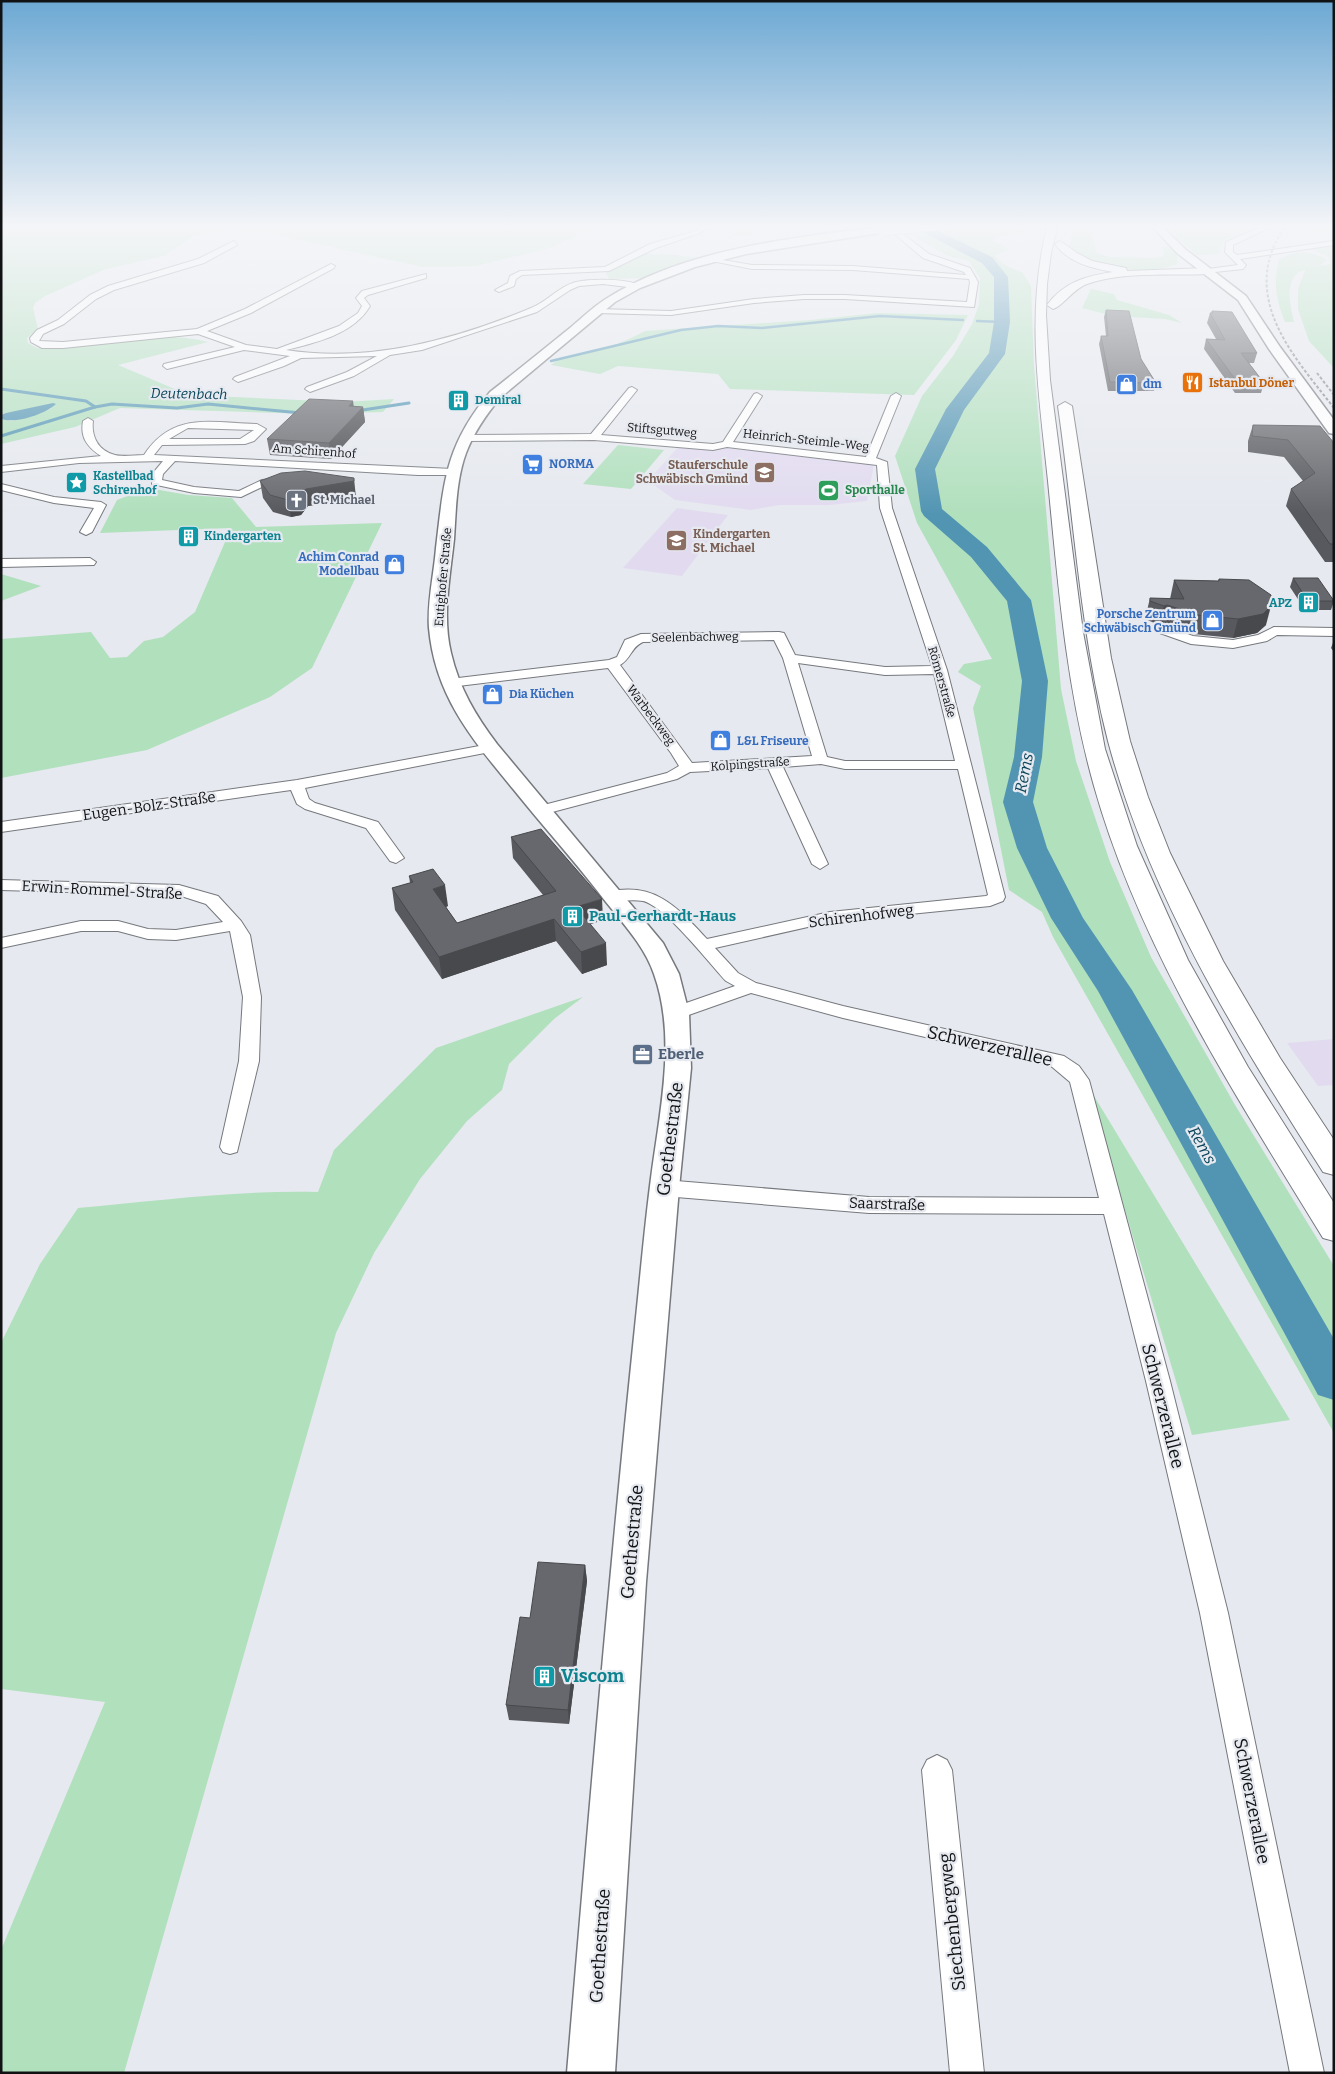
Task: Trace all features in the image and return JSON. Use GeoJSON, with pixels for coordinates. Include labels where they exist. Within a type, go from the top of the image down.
{"type":"FeatureCollection","features":[{"type":"Feature","properties":{"kind":"highway"},"geometry":{"type":"LineString","coordinates":[[1041,321],[1047,413],[1082,694],[1105,786],[1140,881],[1184,976],[1236,1072],[1334,1229]]}},
{"type":"Feature","properties":{"kind":"highway"},"geometry":{"type":"LineString","coordinates":[[1062,389],[1104,669],[1115,726],[1135,792],[1173,886],[1248,1029],[1334,1164]]}},
{"type":"Feature","properties":{"kind":"street"},"geometry":{"type":"LineString","coordinates":[[63,321],[40,332],[34,338],[35,342],[52,346],[199,331],[224,321]]}},
{"type":"Feature","properties":{"kind":"street"},"geometry":{"type":"LineString","coordinates":[[272,351],[312,340],[353,321]]}},
{"type":"Feature","properties":{"kind":"street"},"geometry":{"type":"LineString","coordinates":[[199,331],[244,347],[299,354],[340,356],[389,353],[418,348],[503,321]]}},
{"type":"Feature","properties":{"kind":"street","name":"Eutighofer Straße"},"geometry":{"type":"LineString","coordinates":[[584,321],[495,395],[465,438],[454,472],[437,621],[441,652],[450,683],[467,717],[490,748],[614,896],[654,948],[667,974],[676,1013]]}},
{"type":"Feature","properties":{"kind":"street"},"geometry":{"type":"LineString","coordinates":[[1257,321],[1334,430]]}},
{"type":"Feature","properties":{"kind":"street"},"geometry":{"type":"LineString","coordinates":[[166,366],[244,347]]}},
{"type":"Feature","properties":{"kind":"street"},"geometry":{"type":"LineString","coordinates":[[310,389],[339,380],[367,368],[389,353]]}},
{"type":"Feature","properties":{"kind":"street"},"geometry":{"type":"LineString","coordinates":[[238,379],[281,364],[299,354]]}},
{"type":"Feature","properties":{"kind":"street","name":"Stiftsgutweg"},"geometry":{"type":"LineString","coordinates":[[594,438],[632,390]]}},
{"type":"Feature","properties":{"kind":"street","name":"Heinrich-Steimle-Weg"},"geometry":{"type":"LineString","coordinates":[[757,396],[727,444],[845,460],[875,460]]}},
{"type":"Feature","properties":{"kind":"street","name":"Römerstraße"},"geometry":{"type":"LineString","coordinates":[[896,396],[875,460],[886,508],[940,670],[997,891],[997,897],[990,901]]}},
{"type":"Feature","properties":{"kind":"street"},"geometry":{"type":"LineString","coordinates":[[88,422],[87,438],[101,452],[112,458]]}},
{"type":"Feature","properties":{"kind":"street"},"geometry":{"type":"LineString","coordinates":[[147,458],[161,442],[181,426],[257,427],[261,429],[250,439],[241,442],[161,442]]}},
{"type":"Feature","properties":{"kind":"street","name":"Stiftsgutweg"},"geometry":{"type":"LineString","coordinates":[[465,438],[594,438],[713,447],[727,444]]}},
{"type":"Feature","properties":{"kind":"street","name":"Am Schirenhof"},"geometry":{"type":"LineString","coordinates":[[1,469],[34,464],[112,458],[172,458],[243,460],[454,472]]}},
{"type":"Feature","properties":{"kind":"street"},"geometry":{"type":"LineString","coordinates":[[172,458],[158,473],[156,482],[194,490],[241,494],[257,485],[272,481],[300,482]]}},
{"type":"Feature","properties":{"kind":"street"},"geometry":{"type":"LineString","coordinates":[[1,487],[54,500],[101,505],[86,532]]}},
{"type":"Feature","properties":{"kind":"street"},"geometry":{"type":"LineString","coordinates":[[1,564],[90,562]]}},
{"type":"Feature","properties":{"kind":"street"},"geometry":{"type":"LineString","coordinates":[[1162,629],[1192,640],[1233,644],[1262,638],[1274,631],[1334,632]]}},
{"type":"Feature","properties":{"kind":"street","name":"Seelenbachweg"},"geometry":{"type":"LineString","coordinates":[[612,664],[622,659],[630,643],[642,638],[779,636],[790,658]]}},
{"type":"Feature","properties":{"kind":"street"},"geometry":{"type":"LineString","coordinates":[[820,760],[790,658],[885,671],[940,670]]}},
{"type":"Feature","properties":{"kind":"street"},"geometry":{"type":"LineString","coordinates":[[450,683],[612,664]]}},
{"type":"Feature","properties":{"kind":"street","name":"Warbeckweg"},"geometry":{"type":"LineString","coordinates":[[612,664],[678,752],[687,768]]}},
{"type":"Feature","properties":{"kind":"street","name":"Eugen-Bolz-Straße"},"geometry":{"type":"LineString","coordinates":[[1,826],[297,785],[490,748]]}},
{"type":"Feature","properties":{"kind":"street","name":"Kolpingstraße"},"geometry":{"type":"LineString","coordinates":[[541,810],[672,776],[687,768],[820,760],[844,764],[964,765]]}},
{"type":"Feature","properties":{"kind":"street"},"geometry":{"type":"LineString","coordinates":[[773,762],[820,864]]}},
{"type":"Feature","properties":{"kind":"street"},"geometry":{"type":"LineString","coordinates":[[297,785],[302,801],[310,806],[372,825],[396,858]]}},
{"type":"Feature","properties":{"kind":"street","name":"Erwin-Rommel-Straße"},"geometry":{"type":"LineString","coordinates":[[1,885],[179,890],[212,900],[235,924],[241,935],[252,997],[249,1061],[230,1147]]}},
{"type":"Feature","properties":{"kind":"street","name":"Schwerzerallee"},"geometry":{"type":"LineString","coordinates":[[614,896],[644,896],[658,901],[704,945],[732,977],[750,987],[843,1012],[1057,1061],[1072,1071],[1079,1080],[1158,1381],[1214,1613],[1307,2073]]}},
{"type":"Feature","properties":{"kind":"street","name":"Schirenhofweg"},"geometry":{"type":"LineString","coordinates":[[704,945],[830,917],[990,901]]}},
{"type":"Feature","properties":{"kind":"street"},"geometry":{"type":"LineString","coordinates":[[1,943],[81,926],[118,926],[148,934],[176,935],[235,924]]}},
{"type":"Feature","properties":{"kind":"street"},"geometry":{"type":"LineString","coordinates":[[676,1013],[750,987]]}},
{"type":"Feature","properties":{"kind":"street","name":"Goethestraße"},"geometry":{"type":"LineString","coordinates":[[591,2073],[628,1582],[664,1188],[678,1068],[676,1013]]}},
{"type":"Feature","properties":{"kind":"street","name":"Saarstraße"},"geometry":{"type":"LineString","coordinates":[[664,1188],[869,1205],[1112,1206]]}},
{"type":"Feature","properties":{"kind":"street","name":"Siechenbergweg"},"geometry":{"type":"LineString","coordinates":[[937,1770],[967,2073]]}},
{"type":"Feature","properties":{"kind":"shaded area","name":"Stauferschule Schwäbisch Gmünd"},"geometry":{"type":"Polygon","coordinates":[[[679,446],[739,446],[874,464],[867,501],[829,505],[780,505],[751,510],[675,500],[648,481],[679,446]]]}},
{"type":"Feature","properties":{"kind":"shaded area","name":"Kindergarten St. Michael"},"geometry":{"type":"Polygon","coordinates":[[[677,508],[728,515],[682,576],[623,568],[677,508]]]}},
{"type":"Feature","properties":{"kind":"shaded area"},"geometry":{"type":"Polygon","coordinates":[[[1334,1039],[1334,1085],[1318,1086],[1287,1043],[1334,1039]]]}},
{"type":"Feature","properties":{"kind":"green space"},"geometry":{"type":"Polygon","coordinates":[[[1,321],[36,321],[38,329],[27,338],[28,343],[37,348],[51,349],[149,337],[188,338],[208,342],[118,365],[189,395],[344,402],[394,399],[383,412],[309,414],[120,408],[75,427],[1,444],[1,419],[12,421],[52,408],[1,415],[1,321]]]}},
{"type":"Feature","properties":{"kind":"green space"},"geometry":{"type":"Polygon","coordinates":[[[798,321],[965,321],[956,340],[914,395],[730,389],[718,374],[618,366],[600,374],[551,365],[563,358],[588,353],[622,342],[645,331],[798,321]]]}},
{"type":"Feature","properties":{"kind":"green space"},"geometry":{"type":"Polygon","coordinates":[[[973,321],[1032,321],[1034,366],[1061,689],[1076,761],[1110,862],[1151,957],[1235,1105],[1334,1266],[1334,1433],[1053,937],[1042,912],[1009,890],[973,708],[981,686],[958,672],[964,664],[992,659],[917,523],[895,456],[922,396],[953,356],[973,321]]]}},
{"type":"Feature","properties":{"kind":"green space"},"geometry":{"type":"Polygon","coordinates":[[[1302,321],[1334,321],[1334,368],[1309,341],[1302,321]]]}},
{"type":"Feature","properties":{"kind":"green space"},"geometry":{"type":"Polygon","coordinates":[[[618,445],[664,450],[631,489],[583,484],[618,445]]]}},
{"type":"Feature","properties":{"kind":"green space"},"geometry":{"type":"Polygon","coordinates":[[[148,488],[188,495],[232,498],[256,527],[382,523],[312,668],[270,697],[147,750],[1,778],[1,639],[91,632],[110,658],[127,657],[144,641],[163,637],[195,612],[231,528],[100,533],[117,500],[148,488]]]}},
{"type":"Feature","properties":{"kind":"green space"},"geometry":{"type":"Polygon","coordinates":[[[1,574],[41,586],[1,601],[1,574]]]}},
{"type":"Feature","properties":{"kind":"green space"},"geometry":{"type":"Polygon","coordinates":[[[583,997],[554,1019],[509,1064],[502,1090],[467,1121],[420,1179],[374,1253],[336,1333],[124,2073],[1,2073],[1,1950],[105,1702],[1,1689],[1,1343],[40,1264],[78,1208],[228,1194],[318,1192],[334,1150],[436,1048],[583,997]]]}},
{"type":"Feature","properties":{"kind":"green space"},"geometry":{"type":"Polygon","coordinates":[[[1088,1086],[1290,1420],[1192,1435],[1088,1086]]]}},
{"type":"Feature","properties":{"kind":"water"},"geometry":{"type":"Polygon","coordinates":[[[53,403],[56,404],[51,408],[30,417],[14,420],[1,419],[1,415],[6,413],[53,403]]]}},
{"type":"Feature","properties":{"kind":"building"},"geometry":{"type":"Polygon","coordinates":[[[1107,321],[1131,321],[1141,359],[1156,383],[1110,382],[1101,336],[1108,336],[1107,321]]]}},
{"type":"Feature","properties":{"kind":"building"},"geometry":{"type":"Polygon","coordinates":[[[1214,321],[1237,321],[1257,353],[1241,353],[1264,383],[1237,382],[1206,339],[1225,340],[1214,321]]]}},
{"type":"Feature","properties":{"kind":"building"},"geometry":{"type":"Polygon","coordinates":[[[309,399],[353,401],[349,406],[363,407],[329,443],[267,439],[309,399]]]}},
{"type":"Feature","properties":{"kind":"building"},"geometry":{"type":"Polygon","coordinates":[[[1253,425],[1320,426],[1334,443],[1334,544],[1330,544],[1291,489],[1315,473],[1288,440],[1252,436],[1253,425]]]}},
{"type":"Feature","properties":{"kind":"building"},"geometry":{"type":"Polygon","coordinates":[[[305,471],[354,478],[354,481],[306,489],[298,498],[288,500],[270,495],[260,481],[281,473],[305,471]]]}},
{"type":"Feature","properties":{"kind":"building"},"geometry":{"type":"Polygon","coordinates":[[[1293,578],[1318,578],[1334,601],[1308,601],[1293,578]]]}},
{"type":"Feature","properties":{"kind":"building"},"geometry":{"type":"Polygon","coordinates":[[[1219,579],[1249,580],[1271,595],[1271,606],[1263,614],[1238,619],[1198,615],[1150,601],[1150,598],[1184,599],[1174,580],[1219,581],[1219,579]]]}},
{"type":"Feature","properties":{"kind":"building"},"geometry":{"type":"Polygon","coordinates":[[[541,829],[602,899],[576,907],[606,943],[581,952],[554,919],[439,957],[392,888],[413,882],[409,876],[433,869],[445,885],[433,889],[457,923],[556,891],[511,837],[541,829]]]}},
{"type":"Feature","properties":{"kind":"building","name":"Viscom"},"geometry":{"type":"Polygon","coordinates":[[[538,1562],[585,1565],[568,1710],[506,1705],[520,1617],[530,1618],[538,1562]]]}},
{"type":"Feature","properties":{"kind":"waterway","name":"Deutenbach"},"geometry":{"type":"LineString","coordinates":[[551,361],[681,330],[718,326],[762,328],[833,321]]}},
{"type":"Feature","properties":{"kind":"waterway","name":"Deutenbach"},"geometry":{"type":"LineString","coordinates":[[977,321],[1002,322]]}},
{"type":"Feature","properties":{"kind":"waterway","name":"Rems"},"geometry":{"type":"LineString","coordinates":[[1002,321],[997,354],[955,409],[925,469],[932,511],[979,552],[1019,600],[1035,681],[1028,757],[1018,802],[1032,848],[1067,918],[1115,990],[1334,1381]]}},
{"type":"Feature","properties":{"kind":"waterway","name":"Deutenbach"},"geometry":{"type":"LineString","coordinates":[[1,389],[86,401],[95,407]]}},
{"type":"Feature","properties":{"kind":"waterway","name":"Deutenbach"},"geometry":{"type":"LineString","coordinates":[[356,411],[409,403]]}},
{"type":"Feature","properties":{"kind":"waterway","name":"Deutenbach"},"geometry":{"type":"LineString","coordinates":[[95,407],[112,404],[177,408],[208,404],[301,413]]}},
{"type":"Feature","properties":{"kind":"waterway"},"geometry":{"type":"LineString","coordinates":[[1,436],[95,407]]}},
{"type":"Feature","properties":{"kind":"railway"},"geometry":{"type":"LineString","coordinates":[[1275,321],[1282,336],[1294,355],[1334,408]]}},
{"type":"Feature","properties":{"kind":"railway"},"geometry":{"type":"LineString","coordinates":[[1317,373],[1334,395]]}},
{"type":"Feature","properties":{"kind":"place","name":"Istanbul Döner"},"geometry":{"type":"Point","coordinates":[1193,383]}},
{"type":"Feature","properties":{"kind":"place","name":"dm"},"geometry":{"type":"Point","coordinates":[1127,384]}},
{"type":"Feature","properties":{"kind":"place","name":"Demiral"},"geometry":{"type":"Point","coordinates":[459,400]}},
{"type":"Feature","properties":{"kind":"place","name":"NORMA"},"geometry":{"type":"Point","coordinates":[533,464]}},
{"type":"Feature","properties":{"kind":"place","name":"Stauferschule Schwäbisch Gmünd"},"geometry":{"type":"Point","coordinates":[764,472]}},
{"type":"Feature","properties":{"kind":"place","name":"Kastellbad Schirenhof"},"geometry":{"type":"Point","coordinates":[77,483]}},
{"type":"Feature","properties":{"kind":"place","name":"Sporthalle"},"geometry":{"type":"Point","coordinates":[829,490]}},
{"type":"Feature","properties":{"kind":"place","name":"St. Michael"},"geometry":{"type":"Point","coordinates":[297,500]}},
{"type":"Feature","properties":{"kind":"place","name":"Kindergarten"},"geometry":{"type":"Point","coordinates":[188,536]}},
{"type":"Feature","properties":{"kind":"place","name":"Kindergarten St. Michael"},"geometry":{"type":"Point","coordinates":[677,541]}},
{"type":"Feature","properties":{"kind":"place","name":"Achim Conrad Modellbau"},"geometry":{"type":"Point","coordinates":[395,564]}},
{"type":"Feature","properties":{"kind":"place","name":"APZ"},"geometry":{"type":"Point","coordinates":[1308,603]}},
{"type":"Feature","properties":{"kind":"place","name":"Porsche Zentrum Schwäbisch Gmünd"},"geometry":{"type":"Point","coordinates":[1212,621]}},
{"type":"Feature","properties":{"kind":"place","name":"Dia Küchen"},"geometry":{"type":"Point","coordinates":[493,694]}},
{"type":"Feature","properties":{"kind":"place","name":"L&L Friseure"},"geometry":{"type":"Point","coordinates":[721,741]}},
{"type":"Feature","properties":{"kind":"place","name":"Paul-Gerhardt-Haus"},"geometry":{"type":"Point","coordinates":[573,916]}},
{"type":"Feature","properties":{"kind":"place","name":"Eberle"},"geometry":{"type":"Point","coordinates":[642,1054]}},
{"type":"Feature","properties":{"kind":"place","name":"Viscom"},"geometry":{"type":"Point","coordinates":[545,1676]}}]}
